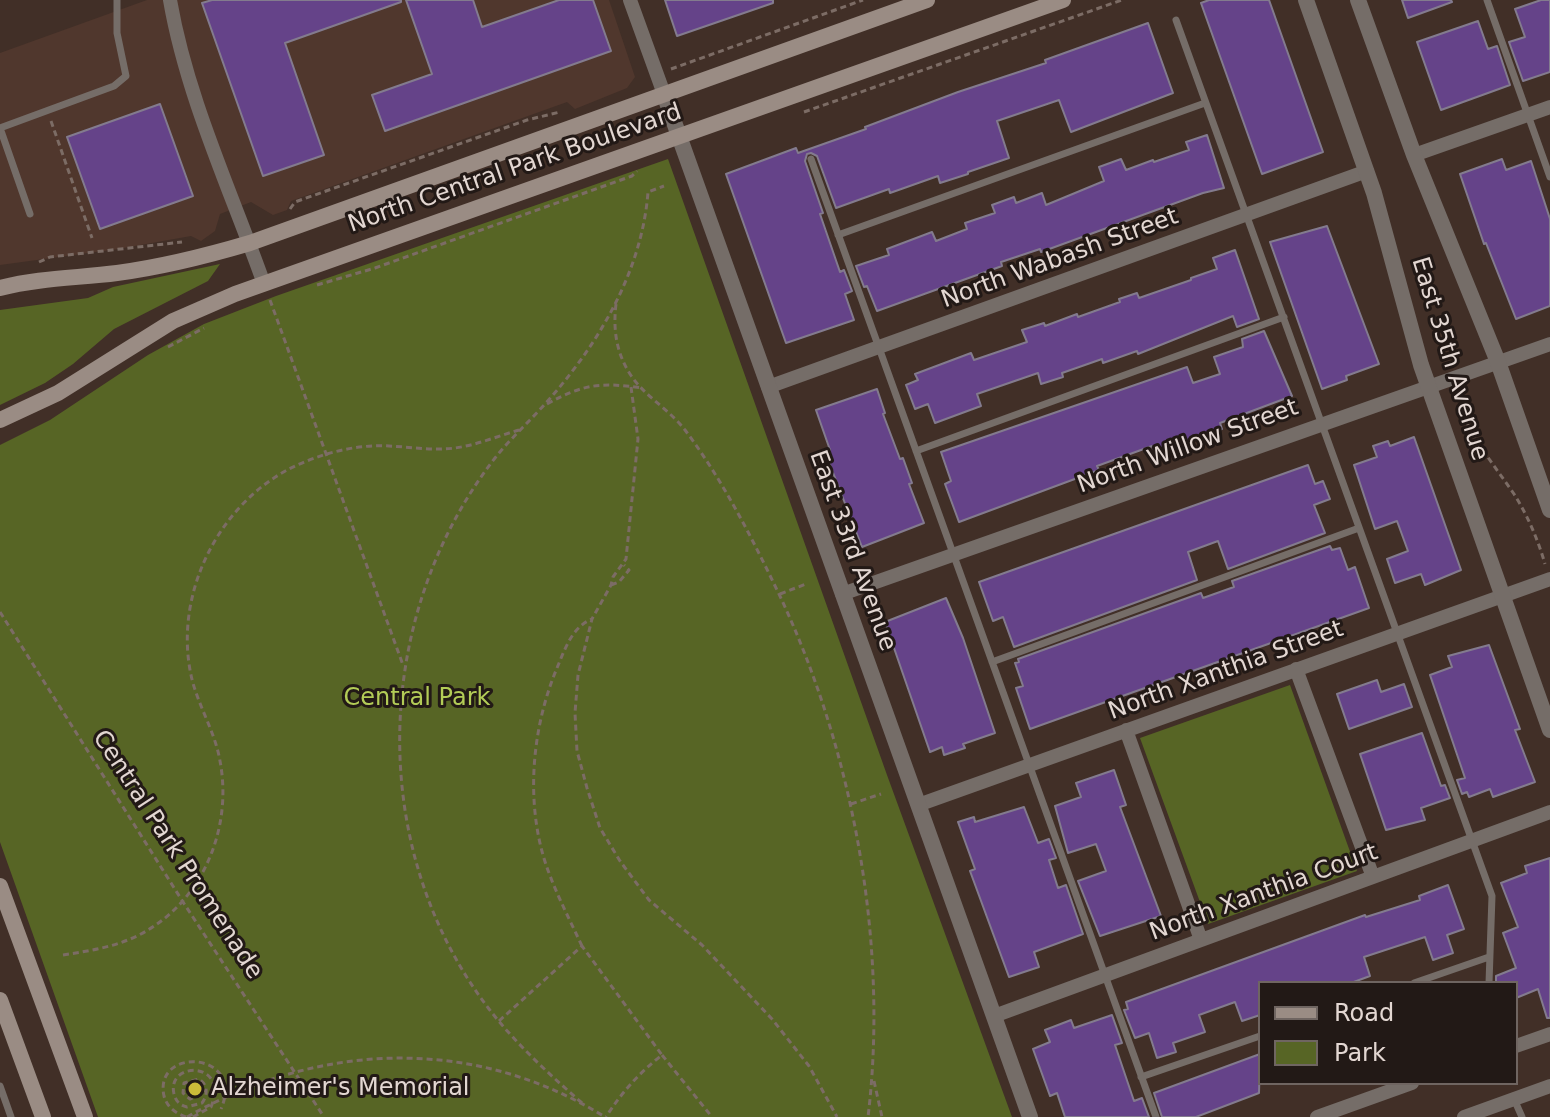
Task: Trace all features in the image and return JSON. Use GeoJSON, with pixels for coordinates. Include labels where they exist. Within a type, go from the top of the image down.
{"type":"FeatureCollection","features":[{"type":"Feature","properties":{"kind":"main road","name":"North Central Park Boulevard"},"geometry":{"type":"LineString","coordinates":[[0,288],[63,276],[115,273],[188,261],[250,243],[927,0]]}},
{"type":"Feature","properties":{"kind":"main road","name":"North Central Park Boulevard"},"geometry":{"type":"LineString","coordinates":[[0,420],[58,393],[173,321],[264,284],[1063,0]]}},
{"type":"Feature","properties":{"kind":"main road"},"geometry":{"type":"LineString","coordinates":[[1,895],[85,1117]]}},
{"type":"Feature","properties":{"kind":"main road"},"geometry":{"type":"LineString","coordinates":[[0,1000],[43,1117]]}},
{"type":"Feature","properties":{"kind":"street"},"geometry":{"type":"LineString","coordinates":[[170,0],[189,79],[264,284]]}},
{"type":"Feature","properties":{"kind":"street","name":"East 33rd Avenue"},"geometry":{"type":"LineString","coordinates":[[630,0],[1030,1117]]}},
{"type":"Feature","properties":{"kind":"street","name":"East 35th Avenue"},"geometry":{"type":"LineString","coordinates":[[1306,0],[1367,171],[1429,387],[1550,730]]}},
{"type":"Feature","properties":{"kind":"street","name":"East 35th Avenue"},"geometry":{"type":"LineString","coordinates":[[1358,0],[1414,155],[1498,362],[1550,510]]}},
{"type":"Feature","properties":{"kind":"street"},"geometry":{"type":"LineString","coordinates":[[1414,155],[1550,107]]}},
{"type":"Feature","properties":{"kind":"street","name":"North Wabash Street"},"geometry":{"type":"LineString","coordinates":[[768,387],[1367,171]]}},
{"type":"Feature","properties":{"kind":"street","name":"North Willow Street"},"geometry":{"type":"LineString","coordinates":[[842,594],[1550,344]]}},
{"type":"Feature","properties":{"kind":"street","name":"North Xanthia Street"},"geometry":{"type":"LineString","coordinates":[[918,805],[1503,595],[1548,572]]}},
{"type":"Feature","properties":{"kind":"street"},"geometry":{"type":"LineString","coordinates":[[1296,669],[1373,877]]}},
{"type":"Feature","properties":{"kind":"street"},"geometry":{"type":"LineString","coordinates":[[1126,730],[1201,940]]}},
{"type":"Feature","properties":{"kind":"street","name":"North Xanthia Court"},"geometry":{"type":"LineString","coordinates":[[994,1016],[1550,812]]}},
{"type":"Feature","properties":{"kind":"street"},"geometry":{"type":"LineString","coordinates":[[1518,1045],[1550,1034]]}},
{"type":"Feature","properties":{"kind":"street"},"geometry":{"type":"LineString","coordinates":[[1317,1117],[1406,1085]]}},
{"type":"Feature","properties":{"kind":"street"},"geometry":{"type":"LineString","coordinates":[[1464,1117],[1550,1086]]}},
{"type":"Feature","properties":{"kind":"lane"},"geometry":{"type":"LineString","coordinates":[[30,214],[0,128],[114,86],[126,76],[117,33],[117,0]]}},
{"type":"Feature","properties":{"kind":"lane"},"geometry":{"type":"LineString","coordinates":[[1489,0],[1550,177]]}},
{"type":"Feature","properties":{"kind":"lane"},"geometry":{"type":"LineString","coordinates":[[1176,20],[1474,840],[1492,896],[1489,981]]}},
{"type":"Feature","properties":{"kind":"lane"},"geometry":{"type":"LineString","coordinates":[[838,235],[1205,103]]}},
{"type":"Feature","properties":{"kind":"lane"},"geometry":{"type":"LineString","coordinates":[[811,159],[1156,1117]]}},
{"type":"Feature","properties":{"kind":"lane"},"geometry":{"type":"LineString","coordinates":[[916,451],[1284,317]]}},
{"type":"Feature","properties":{"kind":"lane"},"geometry":{"type":"LineString","coordinates":[[992,662],[1359,528]]}},
{"type":"Feature","properties":{"kind":"lane"},"geometry":{"type":"LineString","coordinates":[[1420,981],[1489,957]]}},
{"type":"Feature","properties":{"kind":"lane"},"geometry":{"type":"LineString","coordinates":[[1141,1077],[1258,1037]]}},
{"type":"Feature","properties":{"kind":"lane"},"geometry":{"type":"LineString","coordinates":[[0,1086],[11,1117]]}},
{"type":"Feature","properties":{"kind":"lane"},"geometry":{"type":"LineString","coordinates":[[1514,1099],[1522,1117]]}},
{"type":"Feature","properties":{"kind":"path"},"geometry":{"type":"LineString","coordinates":[[657,75],[863,0]]}},
{"type":"Feature","properties":{"kind":"path"},"geometry":{"type":"LineString","coordinates":[[802,113],[1122,0]]}},
{"type":"Feature","properties":{"kind":"path"},"geometry":{"type":"LineString","coordinates":[[47,111],[92,238]]}},
{"type":"Feature","properties":{"kind":"path"},"geometry":{"type":"LineString","coordinates":[[287,212],[295,202],[527,120],[562,112]]}},
{"type":"Feature","properties":{"kind":"path"},"geometry":{"type":"LineString","coordinates":[[310,284],[322,285],[375,268],[632,176],[638,169]]}},
{"type":"Feature","properties":{"kind":"path"},"geometry":{"type":"LineString","coordinates":[[582,1103],[499,1021],[464,971],[444,935],[412,852],[400,771],[398,732],[404,669],[421,599],[437,554],[468,497],[495,458],[544,406],[594,341],[638,252],[646,222],[648,192],[664,186]]}},
{"type":"Feature","properties":{"kind":"path"},"geometry":{"type":"LineString","coordinates":[[28,267],[50,257],[185,241]]}},
{"type":"Feature","properties":{"kind":"path"},"geometry":{"type":"LineString","coordinates":[[264,284],[404,669]]}},
{"type":"Feature","properties":{"kind":"path"},"geometry":{"type":"LineString","coordinates":[[616,301],[616,339],[631,375],[675,418],[707,462],[757,550],[779,594],[829,726],[849,805],[869,930],[873,1077],[868,1117]]}},
{"type":"Feature","properties":{"kind":"path"},"geometry":{"type":"LineString","coordinates":[[162,350],[215,323]]}},
{"type":"Feature","properties":{"kind":"path"},"geometry":{"type":"LineString","coordinates":[[544,406],[574,389],[594,384],[642,388]]}},
{"type":"Feature","properties":{"kind":"path"},"geometry":{"type":"LineString","coordinates":[[631,387],[638,439],[624,565],[613,577],[592,619],[578,675],[575,713],[577,751],[600,828],[649,900],[702,945],[772,1019],[809,1066],[837,1117]]}},
{"type":"Feature","properties":{"kind":"path"},"geometry":{"type":"LineString","coordinates":[[1454,392],[1476,440],[1527,516],[1548,572]]}},
{"type":"Feature","properties":{"kind":"path"},"geometry":{"type":"LineString","coordinates":[[63,955],[124,942],[152,926],[183,902],[208,862],[221,822],[220,759],[200,705],[189,656],[190,611],[195,585],[215,541],[243,505],[259,489],[289,470],[326,455],[367,446],[455,448],[519,430]]}},
{"type":"Feature","properties":{"kind":"path"},"geometry":{"type":"LineString","coordinates":[[611,585],[619,582],[629,570],[624,565]]}},
{"type":"Feature","properties":{"kind":"path"},"geometry":{"type":"LineString","coordinates":[[779,594],[806,584]]}},
{"type":"Feature","properties":{"kind":"path","name":"Central Park Promenade"},"geometry":{"type":"LineString","coordinates":[[0,612],[183,902],[324,1117]]}},
{"type":"Feature","properties":{"kind":"path"},"geometry":{"type":"LineString","coordinates":[[592,619],[579,626],[572,635],[551,681],[535,745],[537,825],[543,854],[559,898],[582,946],[712,1117]]}},
{"type":"Feature","properties":{"kind":"path"},"geometry":{"type":"LineString","coordinates":[[849,805],[881,794]]}},
{"type":"Feature","properties":{"kind":"path"},"geometry":{"type":"LineString","coordinates":[[499,1021],[582,946]]}},
{"type":"Feature","properties":{"kind":"path"},"geometry":{"type":"LineString","coordinates":[[221,1109],[225,1097],[222,1078],[213,1067],[192,1060],[178,1065],[166,1077],[163,1091],[169,1106],[187,1117],[200,1107],[225,1097],[296,1070],[377,1057],[433,1059],[461,1062],[530,1081],[582,1103],[605,1117],[640,1072],[662,1055]]}},
{"type":"Feature","properties":{"kind":"path"},"geometry":{"type":"LineString","coordinates":[[193,1117],[207,1111],[213,1102],[215,1087],[209,1075],[198,1070],[186,1071],[174,1083],[174,1096],[187,1107],[200,1107]]}},
{"type":"Feature","properties":{"kind":"path"},"geometry":{"type":"LineString","coordinates":[[873,1077],[882,1117]]}},
{"type":"Feature","properties":{"kind":"path"},"geometry":{"type":"LineString","coordinates":[[200,1107],[205,1099],[206,1090],[203,1082],[194,1079],[182,1087],[185,1097],[190,1099],[197,1096],[196,1090],[206,1090]]}},
{"type":"Feature","properties":{"kind":"shaded area"},"geometry":{"type":"Polygon","coordinates":[[[147,0],[609,0],[635,77],[627,88],[575,109],[567,102],[291,201],[287,210],[273,215],[251,202],[220,214],[215,231],[201,241],[191,236],[0,265],[0,53],[147,0]]]}},
{"type":"Feature","properties":{"kind":"green space","name":"Central Park"},"geometry":{"type":"Polygon","coordinates":[[[668,159],[1012,1117],[98,1117],[0,842],[0,445],[50,420],[148,355],[204,324],[668,159]]]}},
{"type":"Feature","properties":{"kind":"green space"},"geometry":{"type":"Polygon","coordinates":[[[220,264],[208,281],[114,329],[45,383],[0,405],[0,310],[88,298],[113,287],[220,264]]]}},
{"type":"Feature","properties":{"kind":"green space"},"geometry":{"type":"Polygon","coordinates":[[[1290,685],[1357,871],[1208,924],[1140,738],[1290,685]]]}},
{"type":"Feature","properties":{"kind":"building"},"geometry":{"type":"Polygon","coordinates":[[[212,0],[401,0],[285,43],[324,155],[263,176],[202,3],[212,0]]]}},
{"type":"Feature","properties":{"kind":"building"},"geometry":{"type":"Polygon","coordinates":[[[406,0],[473,0],[482,27],[559,0],[593,0],[611,51],[385,131],[372,95],[432,74],[406,0]]]}},
{"type":"Feature","properties":{"kind":"building"},"geometry":{"type":"Polygon","coordinates":[[[665,0],[773,0],[773,3],[677,36],[665,0]]]}},
{"type":"Feature","properties":{"kind":"building"},"geometry":{"type":"Polygon","coordinates":[[[1209,0],[1269,0],[1323,152],[1262,174],[1201,3],[1209,0]]]}},
{"type":"Feature","properties":{"kind":"building"},"geometry":{"type":"Polygon","coordinates":[[[1402,0],[1451,0],[1452,2],[1408,18],[1402,0]]]}},
{"type":"Feature","properties":{"kind":"building"},"geometry":{"type":"Polygon","coordinates":[[[1550,0],[1550,72],[1523,81],[1509,42],[1525,37],[1515,9],[1550,0]]]}},
{"type":"Feature","properties":{"kind":"building"},"geometry":{"type":"Polygon","coordinates":[[[1478,21],[1488,49],[1497,46],[1510,85],[1441,110],[1417,42],[1478,21]]]}},
{"type":"Feature","properties":{"kind":"building"},"geometry":{"type":"Polygon","coordinates":[[[1148,23],[1173,93],[1071,132],[1059,100],[997,121],[1009,158],[968,174],[940,183],[938,176],[836,208],[817,156],[807,154],[805,161],[823,213],[820,214],[840,272],[844,270],[852,291],[845,294],[854,320],[786,343],[726,174],[796,148],[798,153],[866,129],[1148,23]]]}},
{"type":"Feature","properties":{"kind":"building"},"geometry":{"type":"Polygon","coordinates":[[[160,104],[193,196],[100,229],[67,137],[160,104]]]}},
{"type":"Feature","properties":{"kind":"building"},"geometry":{"type":"Polygon","coordinates":[[[1207,135],[1224,188],[1041,252],[1040,249],[1001,262],[1002,266],[877,311],[867,286],[864,287],[856,266],[889,255],[887,249],[932,232],[936,241],[967,229],[965,223],[995,213],[992,205],[1014,197],[1016,203],[1042,193],[1046,205],[1104,181],[1099,167],[1121,159],[1126,170],[1154,162],[1189,150],[1186,142],[1207,135]]]}},
{"type":"Feature","properties":{"kind":"building"},"geometry":{"type":"Polygon","coordinates":[[[1502,159],[1506,170],[1531,161],[1550,219],[1550,306],[1516,319],[1484,244],[1460,174],[1502,159]]]}},
{"type":"Feature","properties":{"kind":"building"},"geometry":{"type":"Polygon","coordinates":[[[1327,226],[1379,364],[1322,389],[1270,242],[1327,226]]]}},
{"type":"Feature","properties":{"kind":"building"},"geometry":{"type":"Polygon","coordinates":[[[1235,250],[1259,319],[1237,327],[1233,316],[1138,354],[1137,351],[1103,363],[1102,359],[1041,384],[1038,373],[977,394],[981,406],[935,423],[928,404],[915,409],[906,385],[918,380],[915,374],[971,353],[974,360],[1027,342],[1022,330],[1044,323],[1045,326],[1077,314],[1078,317],[1137,293],[1139,298],[1191,280],[1217,269],[1213,258],[1235,250]]]}},
{"type":"Feature","properties":{"kind":"building"},"geometry":{"type":"Polygon","coordinates":[[[1264,331],[1292,396],[1220,423],[1222,429],[1154,452],[1152,446],[1097,466],[1099,470],[959,522],[945,484],[951,481],[941,452],[1187,367],[1193,383],[1220,374],[1214,357],[1243,347],[1242,339],[1264,331]]]}},
{"type":"Feature","properties":{"kind":"building"},"geometry":{"type":"Polygon","coordinates":[[[877,389],[883,414],[900,459],[903,458],[924,523],[862,547],[825,452],[830,450],[816,410],[877,389]]]}},
{"type":"Feature","properties":{"kind":"building"},"geometry":{"type":"Polygon","coordinates":[[[1414,437],[1461,570],[1425,585],[1421,574],[1395,583],[1387,559],[1408,551],[1397,521],[1375,529],[1354,465],[1377,457],[1373,446],[1388,441],[1390,446],[1414,437]]]}},
{"type":"Feature","properties":{"kind":"building"},"geometry":{"type":"Polygon","coordinates":[[[1308,465],[1315,484],[1323,481],[1330,499],[1314,505],[1325,533],[1228,569],[1218,541],[1188,552],[1197,580],[1014,647],[1003,617],[993,621],[979,582],[1308,465]]]}},
{"type":"Feature","properties":{"kind":"building"},"geometry":{"type":"Polygon","coordinates":[[[1330,546],[1332,550],[1340,548],[1348,570],[1355,567],[1369,608],[1030,729],[1016,688],[1023,686],[1015,663],[1019,662],[1018,659],[1201,593],[1203,598],[1234,587],[1232,581],[1330,546]]]}},
{"type":"Feature","properties":{"kind":"building"},"geometry":{"type":"Polygon","coordinates":[[[946,598],[995,733],[963,744],[965,748],[944,755],[942,747],[930,752],[885,622],[946,598]]]}},
{"type":"Feature","properties":{"kind":"building"},"geometry":{"type":"Polygon","coordinates":[[[1489,645],[1520,729],[1515,730],[1535,782],[1493,797],[1490,789],[1469,797],[1467,792],[1462,794],[1457,780],[1465,778],[1430,675],[1452,667],[1448,656],[1489,645]]]}},
{"type":"Feature","properties":{"kind":"building"},"geometry":{"type":"Polygon","coordinates":[[[1377,680],[1381,692],[1404,684],[1412,707],[1349,729],[1337,694],[1377,680]]]}},
{"type":"Feature","properties":{"kind":"building"},"geometry":{"type":"Polygon","coordinates":[[[1422,733],[1441,786],[1445,785],[1450,798],[1421,808],[1425,820],[1386,830],[1360,754],[1422,733]]]}},
{"type":"Feature","properties":{"kind":"building"},"geometry":{"type":"Polygon","coordinates":[[[1114,770],[1126,805],[1120,807],[1161,916],[1100,936],[1078,881],[1106,871],[1096,844],[1068,853],[1055,806],[1081,797],[1076,783],[1114,770]]]}},
{"type":"Feature","properties":{"kind":"building"},"geometry":{"type":"Polygon","coordinates":[[[1024,807],[1038,843],[1049,839],[1056,858],[1049,860],[1058,888],[1066,885],[1083,934],[1034,952],[1039,967],[1009,977],[970,871],[975,869],[958,822],[974,817],[975,822],[1024,807]]]}},
{"type":"Feature","properties":{"kind":"building"},"geometry":{"type":"Polygon","coordinates":[[[1550,858],[1550,1018],[1547,1018],[1538,989],[1518,997],[1518,981],[1496,981],[1496,976],[1516,968],[1503,933],[1518,927],[1501,883],[1527,873],[1525,866],[1550,858]]]}},
{"type":"Feature","properties":{"kind":"building"},"geometry":{"type":"Polygon","coordinates":[[[1448,885],[1464,929],[1447,935],[1453,953],[1433,960],[1425,937],[1364,957],[1370,976],[1356,981],[1258,981],[1258,1016],[1242,1021],[1235,1002],[1199,1015],[1205,1032],[1173,1043],[1176,1052],[1157,1058],[1149,1033],[1135,1038],[1124,1010],[1128,1009],[1126,1002],[1365,915],[1420,900],[1419,896],[1448,885]]]}},
{"type":"Feature","properties":{"kind":"building"},"geometry":{"type":"Polygon","coordinates":[[[1112,1015],[1122,1043],[1115,1045],[1134,1101],[1142,1098],[1149,1117],[1065,1117],[1057,1093],[1050,1096],[1033,1049],[1050,1042],[1045,1030],[1071,1020],[1074,1028],[1112,1015]]]}},
{"type":"Feature","properties":{"kind":"building"},"geometry":{"type":"Polygon","coordinates":[[[1258,1055],[1259,1093],[1196,1117],[1162,1117],[1154,1093],[1258,1055]]]}},
{"type":"Feature","properties":{"kind":"place","name":"Alzheimer's Memorial"},"geometry":{"type":"Point","coordinates":[195,1089]}}]}
